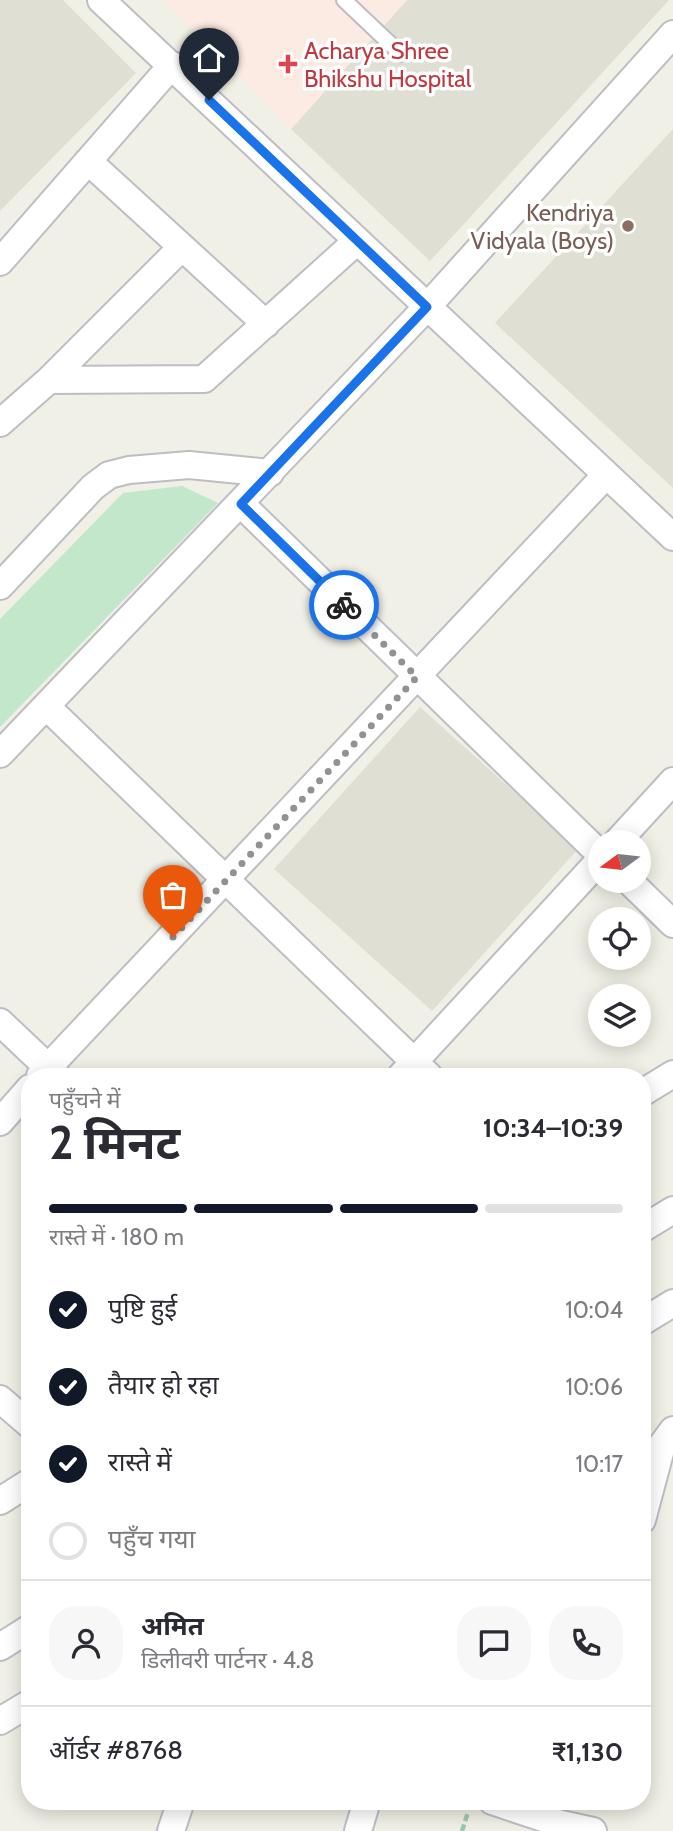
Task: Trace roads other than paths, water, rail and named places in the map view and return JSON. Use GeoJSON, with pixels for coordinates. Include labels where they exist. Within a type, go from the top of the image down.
{"type":"FeatureCollection","features":[{"type":"Feature","properties":{"kind":"street"},"geometry":{"type":"LineString","coordinates":[[101,0],[673,537]]}},
{"type":"Feature","properties":{"kind":"street"},"geometry":{"type":"LineString","coordinates":[[0,754],[427,307],[673,34]]}},
{"type":"Feature","properties":{"kind":"street"},"geometry":{"type":"LineString","coordinates":[[0,262],[172,65]]}},
{"type":"Feature","properties":{"kind":"street"},"geometry":{"type":"LineString","coordinates":[[88,161],[266,324]]}},
{"type":"Feature","properties":{"kind":"street"},"geometry":{"type":"LineString","coordinates":[[49,380],[204,379],[357,241]]}},
{"type":"Feature","properties":{"kind":"street"},"geometry":{"type":"LineString","coordinates":[[0,423],[49,380],[182,247]]}},
{"type":"Feature","properties":{"kind":"street"},"geometry":{"type":"LineString","coordinates":[[0,586],[93,487],[109,475],[129,470],[189,465],[270,473]]}},
{"type":"Feature","properties":{"kind":"street"},"geometry":{"type":"LineString","coordinates":[[53,1068],[606,475]]}},
{"type":"Feature","properties":{"kind":"street"},"geometry":{"type":"LineString","coordinates":[[241,504],[588,842]]}},
{"type":"Feature","properties":{"kind":"street"},"geometry":{"type":"LineString","coordinates":[[46,706],[226,881],[411,1068]]}},
{"type":"Feature","properties":{"kind":"street"},"geometry":{"type":"LineString","coordinates":[[628,830],[673,781]]}},
{"type":"Feature","properties":{"kind":"street"},"geometry":{"type":"LineString","coordinates":[[418,1068],[588,874]]}},
{"type":"Feature","properties":{"kind":"street"},"geometry":{"type":"LineString","coordinates":[[641,893],[673,924]]}},
{"type":"Feature","properties":{"kind":"street"},"geometry":{"type":"LineString","coordinates":[[0,1022],[43,1068]]}},
{"type":"Feature","properties":{"kind":"street"},"geometry":{"type":"LineString","coordinates":[[651,1087],[673,1073]]}},
{"type":"Feature","properties":{"kind":"street"},"geometry":{"type":"LineString","coordinates":[[0,1122],[21,1098]]}},
{"type":"Feature","properties":{"kind":"street"},"geometry":{"type":"LineString","coordinates":[[651,1223],[673,1210]]}},
{"type":"Feature","properties":{"kind":"street"},"geometry":{"type":"LineString","coordinates":[[651,1316],[673,1303]]}},
{"type":"Feature","properties":{"kind":"street"},"geometry":{"type":"LineString","coordinates":[[0,1399],[21,1417]]}},
{"type":"Feature","properties":{"kind":"street"},"geometry":{"type":"LineString","coordinates":[[651,1493],[670,1437]]}},
{"type":"Feature","properties":{"kind":"street"},"geometry":{"type":"LineString","coordinates":[[0,1501],[21,1487]]}},
{"type":"Feature","properties":{"kind":"street"},"geometry":{"type":"LineString","coordinates":[[0,1647],[21,1634]]}},
{"type":"Feature","properties":{"kind":"street"},"geometry":{"type":"LineString","coordinates":[[0,1721],[21,1708]]}},
{"type":"Feature","properties":{"kind":"street"},"geometry":{"type":"LineString","coordinates":[[171,1831],[178,1810]]}},
{"type":"Feature","properties":{"kind":"street"},"geometry":{"type":"LineString","coordinates":[[358,1831],[364,1810]]}},
{"type":"Feature","properties":{"kind":"street"},"geometry":{"type":"LineString","coordinates":[[527,1810],[593,1831]]}},
{"type":"Feature","properties":{"kind":"lane"},"geometry":{"type":"LineString","coordinates":[[344,0],[401,54]]}},
{"type":"Feature","properties":{"kind":"place","name":"Acharya Shree Bhikshu Hospital"},"geometry":{"type":"Point","coordinates":[288,64]}},
{"type":"Feature","properties":{"kind":"place","name":"Kendriya Vidyala (Boys)"},"geometry":{"type":"Point","coordinates":[628,226]}}]}
